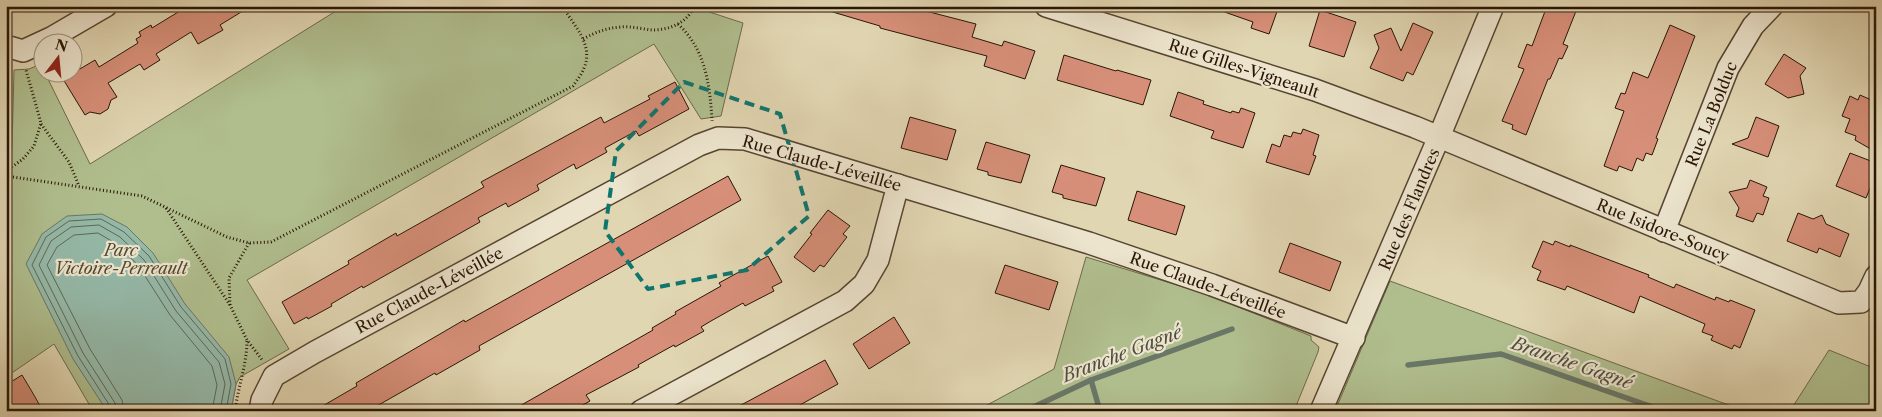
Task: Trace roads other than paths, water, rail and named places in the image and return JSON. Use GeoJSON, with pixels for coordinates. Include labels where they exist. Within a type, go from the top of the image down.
{"type":"FeatureCollection","features":[{"type":"Feature","properties":{"kind":"street"},"geometry":{"type":"LineString","coordinates":[[15,48],[51,38],[106,6]]}},
{"type":"Feature","properties":{"kind":"street","name":"Rue Gilles-Vigneault"},"geometry":{"type":"LineString","coordinates":[[1046,6],[1315,90],[1439,137]]}},
{"type":"Feature","properties":{"kind":"street","name":"Rue des Flandres"},"geometry":{"type":"LineString","coordinates":[[1322,411],[1439,137],[1492,6]]}},
{"type":"Feature","properties":{"kind":"street","name":"Rue La Bolduc"},"geometry":{"type":"LineString","coordinates":[[1664,230],[1728,68],[1753,26],[1772,6]]}},
{"type":"Feature","properties":{"kind":"street","name":"Rue Isidore-Soucy"},"geometry":{"type":"LineString","coordinates":[[1439,137],[1839,303],[1861,302],[1876,276]]}},
{"type":"Feature","properties":{"kind":"street","name":"Rue Claude-Léveillée"},"geometry":{"type":"LineString","coordinates":[[260,411],[262,400],[274,376],[698,145],[718,138],[745,139],[1099,247],[1212,285],[1354,338]]}},
{"type":"Feature","properties":{"kind":"street"},"geometry":{"type":"LineString","coordinates":[[641,411],[845,300],[864,284],[878,260],[898,185]]}},
{"type":"Feature","properties":{"kind":"water"},"geometry":{"type":"Polygon","coordinates":[[[102,214],[127,227],[153,253],[185,304],[229,357],[236,384],[231,411],[107,411],[73,359],[26,264],[42,234],[67,216],[102,214]]]}},
{"type":"Feature","properties":{"kind":"waterway","name":"Branche Gagné"},"geometry":{"type":"LineString","coordinates":[[1025,411],[1091,380],[1232,329]]}},
{"type":"Feature","properties":{"kind":"waterway","name":"Branche Gagné"},"geometry":{"type":"LineString","coordinates":[[1408,365],[1501,354],[1664,411]]}},
{"type":"Feature","properties":{"kind":"waterway"},"geometry":{"type":"LineString","coordinates":[[1091,380],[1100,411]]}},
{"type":"Feature","properties":{"kind":"park label","name":"Parc Victoire-Perreault"},"geometry":{"type":"Point","coordinates":[121,259]}}]}
